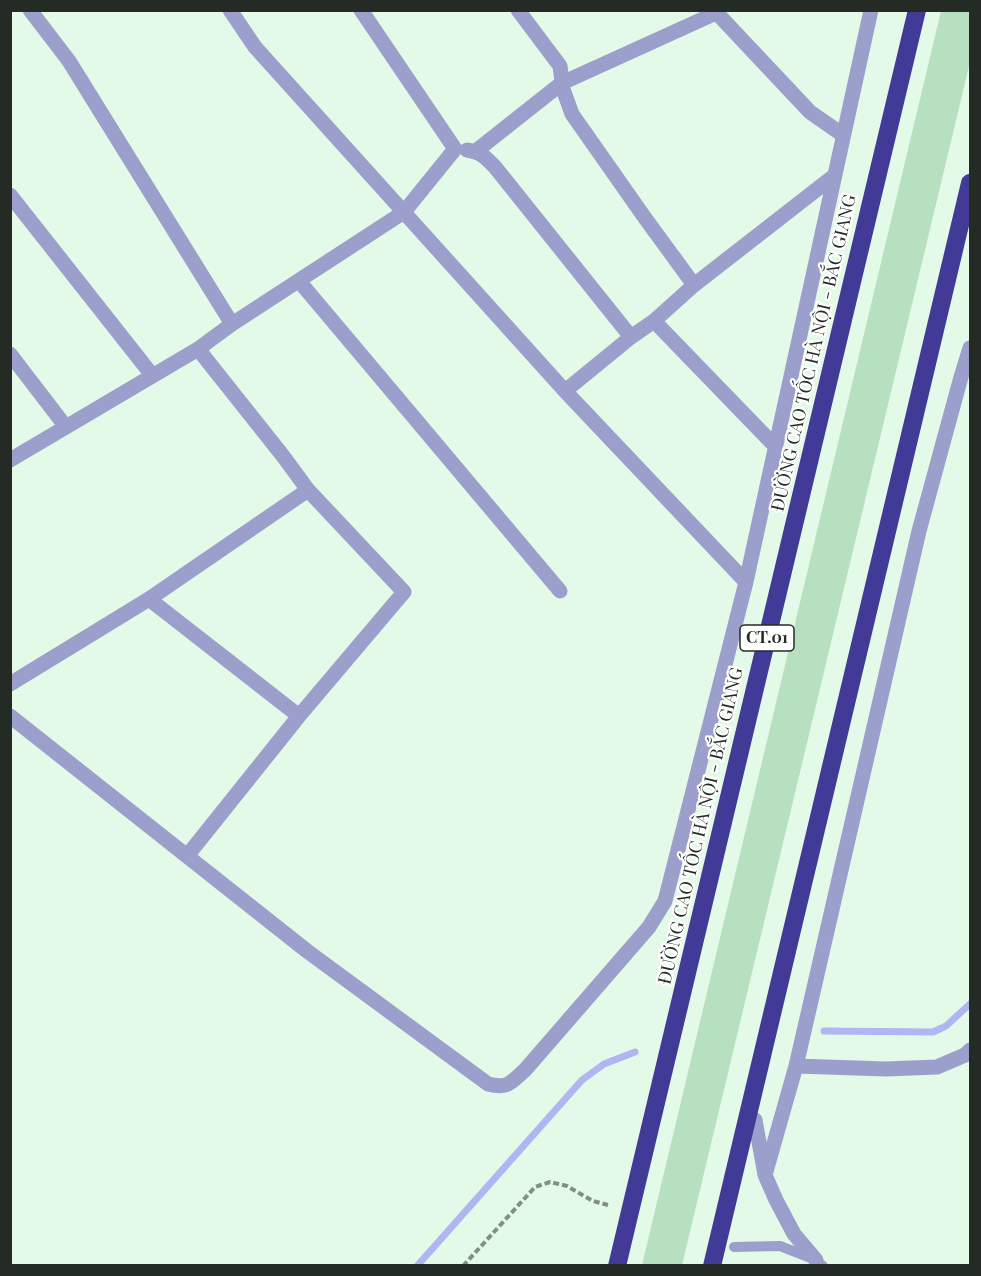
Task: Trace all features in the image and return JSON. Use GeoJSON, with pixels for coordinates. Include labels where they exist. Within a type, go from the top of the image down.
{"type":"FeatureCollection","features":[{"type":"Feature","properties":{"kind":"highway","name":"ĐƯỜNG CAO TỐC HÀ NỘI - BẮC GIANG"},"geometry":{"type":"LineString","coordinates":[[617,1266],[917,10]]}},
{"type":"Feature","properties":{"kind":"highway"},"geometry":{"type":"LineString","coordinates":[[712,1266],[970,183]]}},
{"type":"Feature","properties":{"kind":"street"},"geometry":{"type":"LineString","coordinates":[[30,10],[69,61],[232,324]]}},
{"type":"Feature","properties":{"kind":"street"},"geometry":{"type":"LineString","coordinates":[[230,10],[255,47],[565,391],[746,582]]}},
{"type":"Feature","properties":{"kind":"street"},"geometry":{"type":"LineString","coordinates":[[361,10],[455,149]]}},
{"type":"Feature","properties":{"kind":"street"},"geometry":{"type":"LineString","coordinates":[[518,10],[560,66],[562,83],[572,114],[694,285]]}},
{"type":"Feature","properties":{"kind":"street"},"geometry":{"type":"LineString","coordinates":[[10,716],[307,951],[488,1084],[501,1088],[509,1084],[525,1070],[649,927],[665,900],[746,582],[871,10]]}},
{"type":"Feature","properties":{"kind":"street"},"geometry":{"type":"LineString","coordinates":[[476,151],[562,83],[715,12],[810,112],[843,135]]}},
{"type":"Feature","properties":{"kind":"street"},"geometry":{"type":"LineString","coordinates":[[10,460],[198,349],[232,324],[404,212],[455,149]]}},
{"type":"Feature","properties":{"kind":"street"},"geometry":{"type":"LineString","coordinates":[[455,149],[476,151],[495,167],[631,337]]}},
{"type":"Feature","properties":{"kind":"street"},"geometry":{"type":"LineString","coordinates":[[565,391],[654,321],[694,285],[834,176]]}},
{"type":"Feature","properties":{"kind":"street"},"geometry":{"type":"LineString","coordinates":[[10,195],[152,375]]}},
{"type":"Feature","properties":{"kind":"street"},"geometry":{"type":"LineString","coordinates":[[299,281],[560,591]]}},
{"type":"Feature","properties":{"kind":"street"},"geometry":{"type":"LineString","coordinates":[[654,321],[775,446]]}},
{"type":"Feature","properties":{"kind":"street"},"geometry":{"type":"LineString","coordinates":[[765,1175],[796,1066],[919,531],[970,348]]}},
{"type":"Feature","properties":{"kind":"street"},"geometry":{"type":"LineString","coordinates":[[187,856],[299,716],[404,592],[308,490],[198,349]]}},
{"type":"Feature","properties":{"kind":"street"},"geometry":{"type":"LineString","coordinates":[[10,354],[66,427]]}},
{"type":"Feature","properties":{"kind":"street"},"geometry":{"type":"LineString","coordinates":[[10,684],[148,599],[308,490]]}},
{"type":"Feature","properties":{"kind":"street"},"geometry":{"type":"LineString","coordinates":[[148,599],[299,716]]}},
{"type":"Feature","properties":{"kind":"street"},"geometry":{"type":"LineString","coordinates":[[796,1066],[886,1069],[937,1067],[965,1055],[970,1050]]}},
{"type":"Feature","properties":{"kind":"street"},"geometry":{"type":"LineString","coordinates":[[755,1120],[765,1175],[776,1200],[794,1234],[820,1263]]}},
{"type":"Feature","properties":{"kind":"lane"},"geometry":{"type":"LineString","coordinates":[[734,1247],[780,1246],[820,1263]]}},
{"type":"Feature","properties":{"kind":"path"},"geometry":{"type":"LineString","coordinates":[[463,1266],[535,1187],[550,1182],[567,1186],[592,1201],[608,1205]]}},
{"type":"Feature","properties":{"kind":"green space"},"geometry":{"type":"Polygon","coordinates":[[[941,11],[970,11],[970,62],[682,1265],[642,1265],[941,11]]]}},
{"type":"Feature","properties":{"kind":"waterway"},"geometry":{"type":"LineString","coordinates":[[824,1031],[933,1032],[946,1026],[970,1004]]}},
{"type":"Feature","properties":{"kind":"waterway"},"geometry":{"type":"LineString","coordinates":[[417,1266],[582,1080],[604,1064],[635,1052]]}}]}
